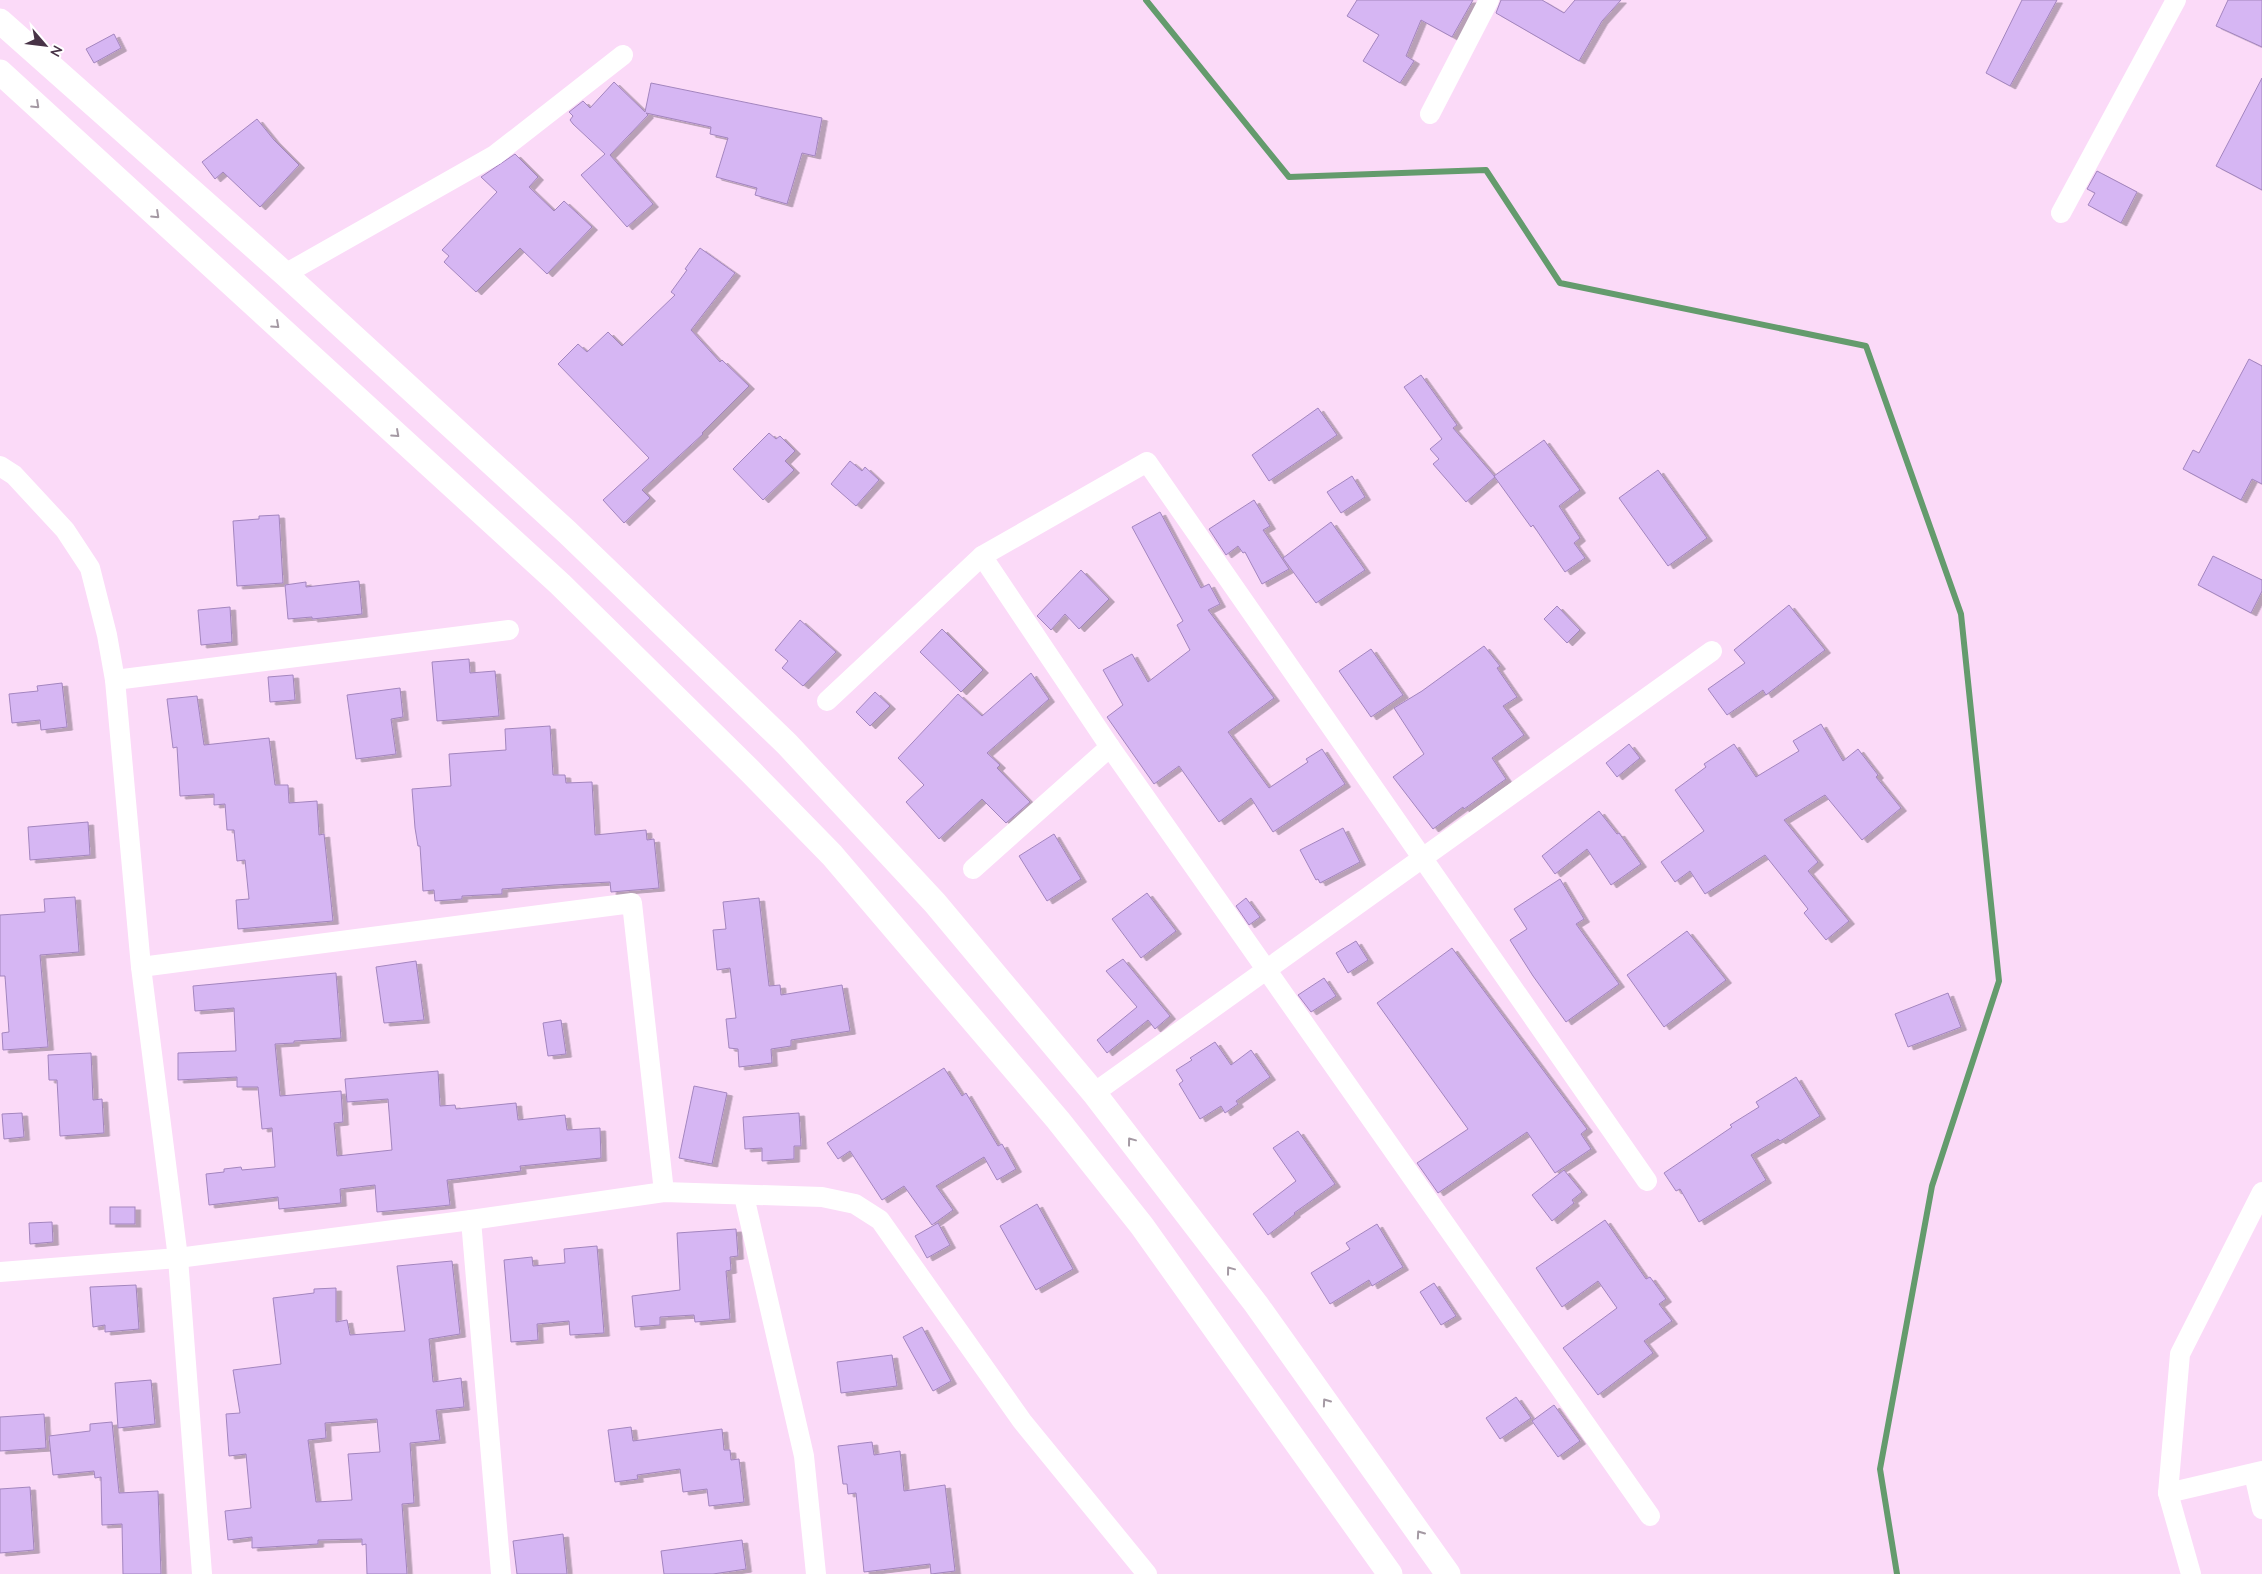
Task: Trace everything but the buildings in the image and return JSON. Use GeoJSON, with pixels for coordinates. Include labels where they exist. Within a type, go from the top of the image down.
{"type":"FeatureCollection","features":[{"type":"Feature","properties":{"kind":"main road"},"geometry":{"type":"LineString","coordinates":[[0,21],[285,274],[567,532],[787,744],[935,903],[1094,1093],[1256,1304],[1448,1574]]}},
{"type":"Feature","properties":{"kind":"main road"},"geometry":{"type":"LineString","coordinates":[[0,72],[560,584],[750,771],[832,856],[1058,1120],[1142,1226],[1390,1574]]}},
{"type":"Feature","properties":{"kind":"street"},"geometry":{"type":"LineString","coordinates":[[1430,114],[1489,0]]}},
{"type":"Feature","properties":{"kind":"street"},"geometry":{"type":"LineString","coordinates":[[2061,213],[2176,0]]}},
{"type":"Feature","properties":{"kind":"street"},"geometry":{"type":"LineString","coordinates":[[285,274],[495,156],[623,55]]}},
{"type":"Feature","properties":{"kind":"street"},"geometry":{"type":"LineString","coordinates":[[827,701],[982,556],[1147,462],[1647,1182]]}},
{"type":"Feature","properties":{"kind":"street"},"geometry":{"type":"LineString","coordinates":[[0,466],[14,475],[65,530],[90,568],[107,635],[115,680],[141,967],[178,1258],[202,1574]]}},
{"type":"Feature","properties":{"kind":"street"},"geometry":{"type":"LineString","coordinates":[[982,556],[1110,747],[1650,1516]]}},
{"type":"Feature","properties":{"kind":"street"},"geometry":{"type":"LineString","coordinates":[[115,680],[509,630]]}},
{"type":"Feature","properties":{"kind":"street"},"geometry":{"type":"LineString","coordinates":[[1094,1093],[1712,651]]}},
{"type":"Feature","properties":{"kind":"street"},"geometry":{"type":"LineString","coordinates":[[973,870],[1110,747]]}},
{"type":"Feature","properties":{"kind":"street"},"geometry":{"type":"LineString","coordinates":[[141,967],[632,903],[664,1192]]}},
{"type":"Feature","properties":{"kind":"street"},"geometry":{"type":"LineString","coordinates":[[0,1272],[178,1258],[470,1220],[664,1192],[822,1197],[855,1204],[880,1220],[1022,1421],[1147,1574]]}},
{"type":"Feature","properties":{"kind":"street"},"geometry":{"type":"LineString","coordinates":[[2191,1574],[2168,1493],[2180,1354],[2262,1192]]}},
{"type":"Feature","properties":{"kind":"street"},"geometry":{"type":"LineString","coordinates":[[744,1196],[804,1456],[816,1574]]}},
{"type":"Feature","properties":{"kind":"street"},"geometry":{"type":"LineString","coordinates":[[470,1220],[500,1574]]}},
{"type":"Feature","properties":{"kind":"street"},"geometry":{"type":"LineString","coordinates":[[2168,1493],[2258,1473],[2262,1509]]}},
{"type":"Feature","properties":{"kind":"waterway"},"geometry":{"type":"LineString","coordinates":[[1146,0],[1289,177],[1486,170],[1560,283],[1866,346],[1961,614],[1999,981],[1932,1186],[1880,1469],[1897,1574]]}}]}
